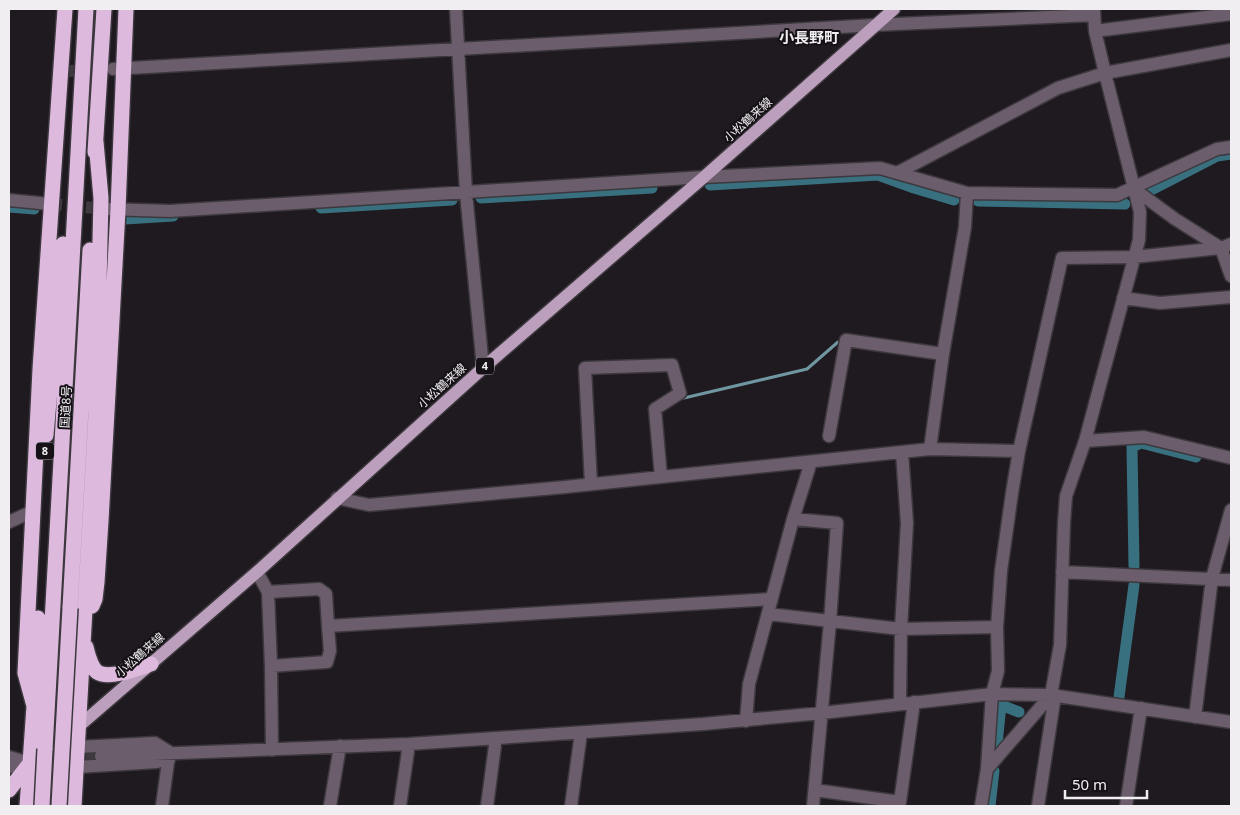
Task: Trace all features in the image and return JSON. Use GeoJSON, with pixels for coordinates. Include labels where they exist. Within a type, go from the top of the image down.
{"type":"FeatureCollection","features":[{"type":"Feature","properties":{"kind":"highway"},"geometry":{"type":"LineString","coordinates":[[34,706],[25,673],[33,511],[43,369],[50,204],[64,71],[65,9]]}},
{"type":"Feature","properties":{"kind":"highway","name":"国道8号"},"geometry":{"type":"LineString","coordinates":[[42,806],[86,9]]}},
{"type":"Feature","properties":{"kind":"highway","name":"国道8号"},"geometry":{"type":"LineString","coordinates":[[59,806],[104,9]]}},
{"type":"Feature","properties":{"kind":"highway"},"geometry":{"type":"LineString","coordinates":[[126,9],[118,69],[98,582],[95,598],[84,629],[88,659],[97,672],[107,675],[151,664]]}},
{"type":"Feature","properties":{"kind":"highway","name":"8"},"geometry":{"type":"LineString","coordinates":[[27,806],[34,706],[45,448],[69,180],[79,140]]}},
{"type":"Feature","properties":{"kind":"highway"},"geometry":{"type":"LineString","coordinates":[[74,806],[96,393],[101,198],[96,142]]}},
{"type":"Feature","properties":{"kind":"highway"},"geometry":{"type":"LineString","coordinates":[[9,790],[30,763],[79,726]]}},
{"type":"Feature","properties":{"kind":"main road","name":"小松鶴来線"},"geometry":{"type":"LineString","coordinates":[[79,726],[257,572],[482,368],[704,177],[894,9]]}},
{"type":"Feature","properties":{"kind":"street"},"geometry":{"type":"LineString","coordinates":[[456,9],[466,193],[482,368]]}},
{"type":"Feature","properties":{"kind":"street"},"geometry":{"type":"LineString","coordinates":[[118,69],[1094,12],[1095,31],[1140,212],[1139,240],[1085,441],[1066,496],[1060,645],[1038,806]]}},
{"type":"Feature","properties":{"kind":"street"},"geometry":{"type":"LineString","coordinates":[[1095,31],[1231,14]]}},
{"type":"Feature","properties":{"kind":"street"},"geometry":{"type":"LineString","coordinates":[[897,173],[1058,88],[1105,73],[1231,50]]}},
{"type":"Feature","properties":{"kind":"street"},"geometry":{"type":"LineString","coordinates":[[112,209],[170,211],[704,177],[880,168],[967,193],[1117,195],[1134,189],[1217,149],[1231,147]]}},
{"type":"Feature","properties":{"kind":"street"},"geometry":{"type":"LineString","coordinates":[[1134,189],[1175,219],[1226,246]]}},
{"type":"Feature","properties":{"kind":"street"},"geometry":{"type":"LineString","coordinates":[[930,449],[943,354],[965,227],[967,193]]}},
{"type":"Feature","properties":{"kind":"street"},"geometry":{"type":"LineString","coordinates":[[9,200],[50,204]]}},
{"type":"Feature","properties":{"kind":"street"},"geometry":{"type":"LineString","coordinates":[[981,806],[987,769],[992,694],[998,671],[997,627],[1001,572],[1019,451],[1062,258],[1134,257],[1226,246]]}},
{"type":"Feature","properties":{"kind":"street"},"geometry":{"type":"LineString","coordinates":[[1226,246],[1231,276]]}},
{"type":"Feature","properties":{"kind":"street"},"geometry":{"type":"LineString","coordinates":[[1122,298],[1160,304],[1231,297]]}},
{"type":"Feature","properties":{"kind":"street"},"geometry":{"type":"LineString","coordinates":[[829,436],[846,340],[943,354]]}},
{"type":"Feature","properties":{"kind":"street"},"geometry":{"type":"LineString","coordinates":[[591,484],[586,368],[672,366],[680,393],[655,409],[661,477]]}},
{"type":"Feature","properties":{"kind":"street"},"geometry":{"type":"LineString","coordinates":[[1085,441],[1144,437],[1231,458]]}},
{"type":"Feature","properties":{"kind":"street"},"geometry":{"type":"LineString","coordinates":[[338,498],[369,505],[930,449],[1019,451]]}},
{"type":"Feature","properties":{"kind":"street"},"geometry":{"type":"LineString","coordinates":[[900,704],[901,629],[907,523],[902,452]]}},
{"type":"Feature","properties":{"kind":"street"},"geometry":{"type":"LineString","coordinates":[[746,721],[749,684],[793,519],[811,462]]}},
{"type":"Feature","properties":{"kind":"street"},"geometry":{"type":"LineString","coordinates":[[1194,717],[1212,578],[1231,510]]}},
{"type":"Feature","properties":{"kind":"street"},"geometry":{"type":"LineString","coordinates":[[9,522],[33,511]]}},
{"type":"Feature","properties":{"kind":"street"},"geometry":{"type":"LineString","coordinates":[[793,519],[837,523],[813,806]]}},
{"type":"Feature","properties":{"kind":"street"},"geometry":{"type":"LineString","coordinates":[[257,572],[268,592],[272,750]]}},
{"type":"Feature","properties":{"kind":"street"},"geometry":{"type":"LineString","coordinates":[[1062,572],[1231,580]]}},
{"type":"Feature","properties":{"kind":"street"},"geometry":{"type":"LineString","coordinates":[[268,592],[319,589],[326,594],[330,651],[327,662],[271,666]]}},
{"type":"Feature","properties":{"kind":"street"},"geometry":{"type":"LineString","coordinates":[[328,626],[771,599]]}},
{"type":"Feature","properties":{"kind":"street"},"geometry":{"type":"LineString","coordinates":[[768,614],[901,629],[997,627]]}},
{"type":"Feature","properties":{"kind":"street"},"geometry":{"type":"LineString","coordinates":[[101,756],[409,744],[581,733],[746,721],[992,694],[1053,695],[1231,722]]}},
{"type":"Feature","properties":{"kind":"street"},"geometry":{"type":"LineString","coordinates":[[987,769],[1053,695]]}},
{"type":"Feature","properties":{"kind":"street"},"geometry":{"type":"LineString","coordinates":[[815,790],[900,802],[914,702]]}},
{"type":"Feature","properties":{"kind":"street"},"geometry":{"type":"LineString","coordinates":[[1126,806],[1141,708]]}},
{"type":"Feature","properties":{"kind":"street"},"geometry":{"type":"LineString","coordinates":[[573,806],[581,733]]}},
{"type":"Feature","properties":{"kind":"street"},"geometry":{"type":"LineString","coordinates":[[486,806],[496,738]]}},
{"type":"Feature","properties":{"kind":"street"},"geometry":{"type":"LineString","coordinates":[[9,767],[30,763],[78,747],[155,743],[171,753]]}},
{"type":"Feature","properties":{"kind":"street"},"geometry":{"type":"LineString","coordinates":[[400,806],[409,744]]}},
{"type":"Feature","properties":{"kind":"street"},"geometry":{"type":"LineString","coordinates":[[330,806],[340,746]]}},
{"type":"Feature","properties":{"kind":"street"},"geometry":{"type":"LineString","coordinates":[[9,757],[30,763],[76,767],[157,762],[171,753]]}},
{"type":"Feature","properties":{"kind":"street"},"geometry":{"type":"LineString","coordinates":[[162,806],[171,753]]}},
{"type":"Feature","properties":{"kind":"waterway"},"geometry":{"type":"LineString","coordinates":[[1151,190],[1217,156],[1231,154]]}},
{"type":"Feature","properties":{"kind":"waterway"},"geometry":{"type":"LineString","coordinates":[[710,185],[878,175],[954,200]]}},
{"type":"Feature","properties":{"kind":"waterway"},"geometry":{"type":"LineString","coordinates":[[481,198],[652,188]]}},
{"type":"Feature","properties":{"kind":"waterway"},"geometry":{"type":"LineString","coordinates":[[321,208],[452,200]]}},
{"type":"Feature","properties":{"kind":"waterway"},"geometry":{"type":"LineString","coordinates":[[978,201],[1125,204]]}},
{"type":"Feature","properties":{"kind":"waterway"},"geometry":{"type":"LineString","coordinates":[[9,207],[34,209]]}},
{"type":"Feature","properties":{"kind":"waterway"},"geometry":{"type":"LineString","coordinates":[[125,219],[173,216]]}},
{"type":"Feature","properties":{"kind":"waterway"},"geometry":{"type":"LineString","coordinates":[[684,398],[807,369],[838,342]]}},
{"type":"Feature","properties":{"kind":"waterway"},"geometry":{"type":"LineString","coordinates":[[1134,566],[1132,447],[1141,443],[1196,457]]}},
{"type":"Feature","properties":{"kind":"waterway"},"geometry":{"type":"LineString","coordinates":[[1119,697],[1134,585]]}},
{"type":"Feature","properties":{"kind":"waterway"},"geometry":{"type":"LineString","coordinates":[[997,744],[1001,705],[1019,712]]}},
{"type":"Feature","properties":{"kind":"waterway"},"geometry":{"type":"LineString","coordinates":[[990,806],[994,771]]}},
{"type":"Feature","properties":{"kind":"tunnel"},"geometry":{"type":"LineString","coordinates":[[69,71],[108,69]]}},
{"type":"Feature","properties":{"kind":"tunnel"},"geometry":{"type":"LineString","coordinates":[[50,204],[106,209]]}},
{"type":"Feature","properties":{"kind":"tunnel"},"geometry":{"type":"LineString","coordinates":[[68,758],[101,756]]}},
{"type":"Feature","properties":{"kind":"district","name":"小長野町"},"geometry":{"type":"Point","coordinates":[809,38]}}]}
